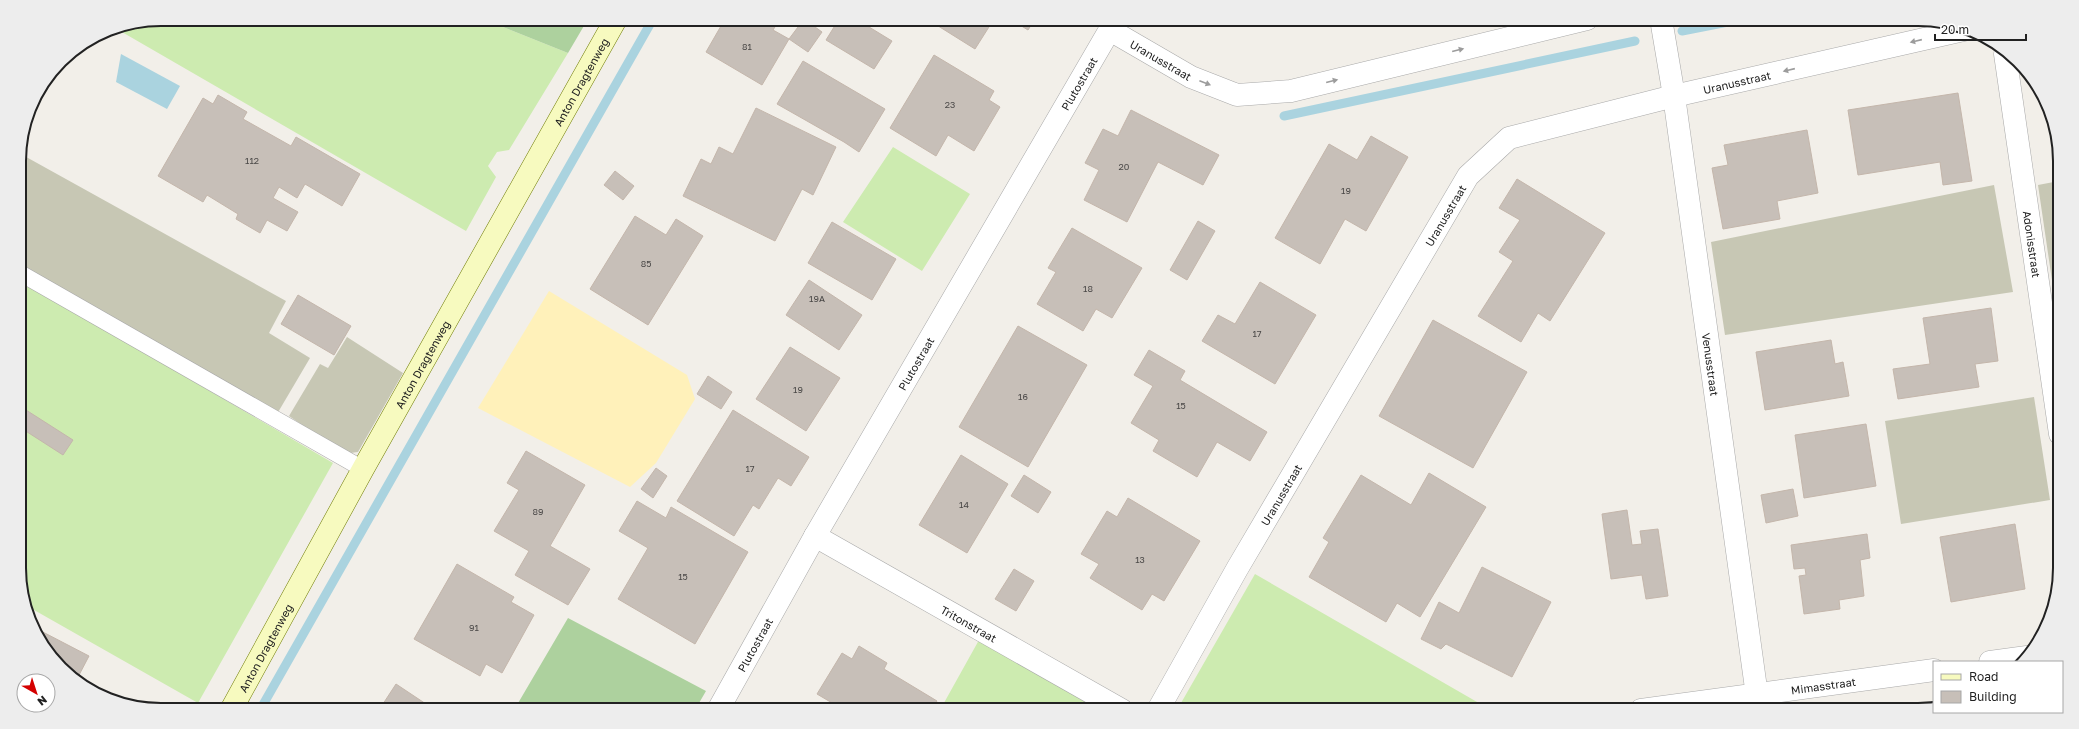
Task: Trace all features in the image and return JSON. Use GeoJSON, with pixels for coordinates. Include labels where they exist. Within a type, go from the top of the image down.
{"type":"FeatureCollection","features":[{"type":"Feature","properties":{"kind":"main road","name":"Anton Dragtenweg"},"geometry":{"type":"LineString","coordinates":[[235,703],[362,469],[612,26]]}},
{"type":"Feature","properties":{"kind":"street","name":"Plutostraat"},"geometry":{"type":"LineString","coordinates":[[722,703],[815,536],[1112,26]]}},
{"type":"Feature","properties":{"kind":"street","name":"Uranusstraat"},"geometry":{"type":"LineString","coordinates":[[1114,26],[1191,77],[1237,95],[1291,91],[1558,26]]}},
{"type":"Feature","properties":{"kind":"street","name":"Venusstraat"},"geometry":{"type":"LineString","coordinates":[[1662,26],[1674,96],[1758,702]]}},
{"type":"Feature","properties":{"kind":"street","name":"Uranusstraat"},"geometry":{"type":"LineString","coordinates":[[1162,703],[1237,569],[1468,176],[1509,138],[1674,96],[1958,32]]}},
{"type":"Feature","properties":{"kind":"street","name":"Adonisstraat"},"geometry":{"type":"LineString","coordinates":[[2006,59],[2053,344]]}},
{"type":"Feature","properties":{"kind":"street","name":"Tritonstraat"},"geometry":{"type":"LineString","coordinates":[[815,536],[1110,703]]}},
{"type":"Feature","properties":{"kind":"street"},"geometry":{"type":"LineString","coordinates":[[1997,661],[2017,658]]}},
{"type":"Feature","properties":{"kind":"street","name":"Mimasstraat"},"geometry":{"type":"LineString","coordinates":[[1743,703],[1758,702],[1933,670]]}},
{"type":"Feature","properties":{"kind":"lane"},"geometry":{"type":"LineString","coordinates":[[26,276],[362,469]]}},
{"type":"Feature","properties":{"kind":"shaded area"},"geometry":{"type":"Polygon","coordinates":[[[26,157],[286,301],[269,333],[310,358],[277,414],[26,268],[26,157]]]}},
{"type":"Feature","properties":{"kind":"shaded area"},"geometry":{"type":"Polygon","coordinates":[[[2053,182],[2053,287],[2038,185],[2053,182]]]}},
{"type":"Feature","properties":{"kind":"shaded area"},"geometry":{"type":"Polygon","coordinates":[[[1994,185],[2013,292],[1725,335],[1711,242],[1994,185]]]}},
{"type":"Feature","properties":{"kind":"shaded area"},"geometry":{"type":"Polygon","coordinates":[[[347,337],[403,373],[358,452],[350,453],[337,449],[289,416],[320,364],[328,368],[347,337]]]}},
{"type":"Feature","properties":{"kind":"shaded area"},"geometry":{"type":"Polygon","coordinates":[[[2034,397],[2050,500],[1901,524],[1885,421],[2034,397]]]}},
{"type":"Feature","properties":{"kind":"green space"},"geometry":{"type":"Polygon","coordinates":[[[161,26],[500,26],[568,53],[509,150],[497,152],[488,166],[496,177],[466,231],[122,32],[144,27],[161,26]]]}},
{"type":"Feature","properties":{"kind":"green space"},"geometry":{"type":"Polygon","coordinates":[[[500,26],[584,26],[568,53],[500,26]]]}},
{"type":"Feature","properties":{"kind":"green space"},"geometry":{"type":"Polygon","coordinates":[[[893,147],[970,194],[922,271],[843,222],[893,147]]]}},
{"type":"Feature","properties":{"kind":"green space"},"geometry":{"type":"Polygon","coordinates":[[[26,284],[333,463],[198,703],[33,609],[27,585],[26,568],[26,284]]]}},
{"type":"Feature","properties":{"kind":"green space"},"geometry":{"type":"Polygon","coordinates":[[[1255,574],[1479,703],[1181,703],[1255,574]]]}},
{"type":"Feature","properties":{"kind":"green space"},"geometry":{"type":"Polygon","coordinates":[[[568,618],[706,691],[699,703],[518,703],[568,618]]]}},
{"type":"Feature","properties":{"kind":"green space"},"geometry":{"type":"Polygon","coordinates":[[[979,640],[1087,703],[944,703],[979,640]]]}},
{"type":"Feature","properties":{"kind":"sand"},"geometry":{"type":"Polygon","coordinates":[[[549,291],[687,375],[695,399],[656,463],[630,487],[478,408],[549,291]]]}},
{"type":"Feature","properties":{"kind":"water"},"geometry":{"type":"Polygon","coordinates":[[[121,54],[180,86],[167,109],[116,82],[121,54]]]}},
{"type":"Feature","properties":{"kind":"building"},"geometry":{"type":"Polygon","coordinates":[[[721,26],[776,26],[773,30],[789,39],[762,85],[706,52],[721,26]]]}},
{"type":"Feature","properties":{"kind":"building"},"geometry":{"type":"Polygon","coordinates":[[[799,26],[814,26],[822,32],[808,52],[789,39],[799,26]]]}},
{"type":"Feature","properties":{"kind":"building"},"geometry":{"type":"Polygon","coordinates":[[[835,26],[867,26],[892,41],[874,69],[826,40],[835,26]]]}},
{"type":"Feature","properties":{"kind":"building"},"geometry":{"type":"Polygon","coordinates":[[[938,26],[990,26],[975,49],[938,26]]]}},
{"type":"Feature","properties":{"kind":"building"},"geometry":{"type":"Polygon","coordinates":[[[1021,26],[1031,26],[1028,30],[1021,26]]]}},
{"type":"Feature","properties":{"kind":"building"},"geometry":{"type":"Polygon","coordinates":[[[934,55],[994,91],[989,100],[1000,107],[974,151],[948,135],[936,156],[890,128],[934,55]]]}},
{"type":"Feature","properties":{"kind":"building"},"geometry":{"type":"Polygon","coordinates":[[[803,61],[885,109],[859,152],[777,104],[803,61]]]}},
{"type":"Feature","properties":{"kind":"building"},"geometry":{"type":"Polygon","coordinates":[[[1958,93],[1972,181],[1943,185],[1940,162],[1858,175],[1848,110],[1958,93]]]}},
{"type":"Feature","properties":{"kind":"building"},"geometry":{"type":"Polygon","coordinates":[[[218,95],[247,112],[243,119],[291,146],[296,137],[360,174],[342,206],[305,184],[297,198],[279,187],[273,198],[298,212],[287,231],[267,220],[260,233],[236,219],[238,214],[207,195],[203,202],[158,176],[203,98],[213,104],[218,95]]]}},
{"type":"Feature","properties":{"kind":"building"},"geometry":{"type":"Polygon","coordinates":[[[756,108],[836,147],[813,195],[802,189],[775,241],[683,196],[701,159],[711,164],[719,147],[733,154],[756,108]]]}},
{"type":"Feature","properties":{"kind":"building"},"geometry":{"type":"Polygon","coordinates":[[[1131,110],[1219,155],[1203,185],[1158,162],[1127,222],[1084,200],[1099,170],[1085,163],[1103,129],[1118,136],[1131,110]]]}},
{"type":"Feature","properties":{"kind":"building"},"geometry":{"type":"Polygon","coordinates":[[[1807,130],[1818,193],[1777,201],[1780,219],[1723,229],[1712,168],[1728,165],[1724,145],[1807,130]]]}},
{"type":"Feature","properties":{"kind":"building"},"geometry":{"type":"Polygon","coordinates":[[[1371,136],[1408,157],[1366,231],[1345,219],[1320,264],[1275,238],[1329,144],[1357,160],[1371,136]]]}},
{"type":"Feature","properties":{"kind":"building"},"geometry":{"type":"Polygon","coordinates":[[[615,171],[634,186],[623,200],[604,185],[615,171]]]}},
{"type":"Feature","properties":{"kind":"building"},"geometry":{"type":"Polygon","coordinates":[[[1517,179],[1605,233],[1550,321],[1538,313],[1521,342],[1478,316],[1513,261],[1499,252],[1520,220],[1499,208],[1517,179]]]}},
{"type":"Feature","properties":{"kind":"building"},"geometry":{"type":"Polygon","coordinates":[[[635,216],[666,235],[676,219],[703,236],[648,325],[590,289],[635,216]]]}},
{"type":"Feature","properties":{"kind":"building"},"geometry":{"type":"Polygon","coordinates":[[[1198,221],[1215,231],[1187,280],[1170,270],[1198,221]]]}},
{"type":"Feature","properties":{"kind":"building"},"geometry":{"type":"Polygon","coordinates":[[[832,222],[896,259],[872,300],[808,263],[832,222]]]}},
{"type":"Feature","properties":{"kind":"building"},"geometry":{"type":"Polygon","coordinates":[[[1072,228],[1142,268],[1112,318],[1096,309],[1083,331],[1037,304],[1056,272],[1048,268],[1072,228]]]}},
{"type":"Feature","properties":{"kind":"building"},"geometry":{"type":"Polygon","coordinates":[[[809,280],[862,315],[839,350],[786,315],[809,280]]]}},
{"type":"Feature","properties":{"kind":"building"},"geometry":{"type":"Polygon","coordinates":[[[1260,282],[1316,315],[1275,384],[1202,341],[1218,315],[1235,324],[1260,282]]]}},
{"type":"Feature","properties":{"kind":"building"},"geometry":{"type":"Polygon","coordinates":[[[298,295],[351,326],[334,355],[281,324],[298,295]]]}},
{"type":"Feature","properties":{"kind":"building"},"geometry":{"type":"Polygon","coordinates":[[[1991,308],[1998,361],[1975,364],[1979,387],[1898,399],[1893,369],[1930,364],[1923,318],[1991,308]]]}},
{"type":"Feature","properties":{"kind":"building"},"geometry":{"type":"Polygon","coordinates":[[[1433,320],[1527,372],[1473,468],[1379,416],[1433,320]]]}},
{"type":"Feature","properties":{"kind":"building"},"geometry":{"type":"Polygon","coordinates":[[[1018,326],[1087,365],[1028,467],[959,427],[1018,326]]]}},
{"type":"Feature","properties":{"kind":"building"},"geometry":{"type":"Polygon","coordinates":[[[1831,340],[1835,364],[1843,362],[1849,396],[1765,410],[1756,352],[1831,340]]]}},
{"type":"Feature","properties":{"kind":"building"},"geometry":{"type":"Polygon","coordinates":[[[790,347],[840,378],[806,431],[756,399],[790,347]]]}},
{"type":"Feature","properties":{"kind":"building"},"geometry":{"type":"Polygon","coordinates":[[[1149,350],[1185,371],[1180,380],[1267,432],[1250,461],[1217,442],[1197,477],[1153,451],[1159,440],[1131,423],[1153,386],[1134,375],[1149,350]]]}},
{"type":"Feature","properties":{"kind":"building"},"geometry":{"type":"Polygon","coordinates":[[[708,376],[732,392],[721,409],[697,394],[708,376]]]}},
{"type":"Feature","properties":{"kind":"building"},"geometry":{"type":"Polygon","coordinates":[[[26,410],[73,440],[63,455],[26,431],[26,410]]]}},
{"type":"Feature","properties":{"kind":"building"},"geometry":{"type":"Polygon","coordinates":[[[733,410],[809,457],[791,486],[778,478],[759,509],[753,505],[734,536],[677,501],[733,410]]]}},
{"type":"Feature","properties":{"kind":"building"},"geometry":{"type":"Polygon","coordinates":[[[1866,424],[1876,486],[1804,498],[1795,435],[1866,424]]]}},
{"type":"Feature","properties":{"kind":"building"},"geometry":{"type":"Polygon","coordinates":[[[526,451],[585,485],[550,546],[590,569],[568,605],[515,575],[529,551],[494,531],[519,490],[507,483],[526,451]]]}},
{"type":"Feature","properties":{"kind":"building"},"geometry":{"type":"Polygon","coordinates":[[[961,455],[1008,484],[967,553],[919,525],[961,455]]]}},
{"type":"Feature","properties":{"kind":"building"},"geometry":{"type":"Polygon","coordinates":[[[656,468],[667,476],[653,498],[641,489],[656,468]]]}},
{"type":"Feature","properties":{"kind":"building"},"geometry":{"type":"Polygon","coordinates":[[[1429,473],[1486,507],[1420,617],[1397,603],[1386,622],[1309,577],[1329,542],[1323,538],[1361,475],[1411,505],[1429,473]]]}},
{"type":"Feature","properties":{"kind":"building"},"geometry":{"type":"Polygon","coordinates":[[[1024,475],[1051,492],[1038,513],[1011,496],[1024,475]]]}},
{"type":"Feature","properties":{"kind":"building"},"geometry":{"type":"Polygon","coordinates":[[[1793,489],[1798,516],[1766,523],[1761,495],[1793,489]]]}},
{"type":"Feature","properties":{"kind":"building"},"geometry":{"type":"Polygon","coordinates":[[[1128,498],[1200,541],[1164,601],[1152,594],[1142,610],[1090,578],[1099,564],[1081,554],[1107,511],[1117,517],[1128,498]]]}},
{"type":"Feature","properties":{"kind":"building"},"geometry":{"type":"Polygon","coordinates":[[[637,501],[666,518],[671,507],[748,552],[695,644],[618,599],[648,548],[619,531],[637,501]]]}},
{"type":"Feature","properties":{"kind":"building"},"geometry":{"type":"Polygon","coordinates":[[[1627,510],[1632,545],[1642,544],[1640,531],[1658,529],[1668,596],[1646,599],[1642,575],[1611,579],[1602,514],[1627,510]]]}},
{"type":"Feature","properties":{"kind":"building"},"geometry":{"type":"Polygon","coordinates":[[[2015,524],[2025,589],[1951,602],[1940,537],[2015,524]]]}},
{"type":"Feature","properties":{"kind":"building"},"geometry":{"type":"Polygon","coordinates":[[[1867,534],[1870,558],[1860,560],[1864,596],[1839,600],[1840,609],[1804,614],[1799,576],[1806,575],[1805,568],[1794,569],[1791,545],[1867,534]]]}},
{"type":"Feature","properties":{"kind":"building"},"geometry":{"type":"Polygon","coordinates":[[[457,564],[514,597],[511,602],[534,615],[502,673],[486,664],[480,676],[414,639],[457,564]]]}},
{"type":"Feature","properties":{"kind":"building"},"geometry":{"type":"Polygon","coordinates":[[[1482,567],[1551,602],[1512,677],[1446,644],[1441,649],[1421,639],[1439,602],[1459,613],[1482,567]]]}},
{"type":"Feature","properties":{"kind":"building"},"geometry":{"type":"Polygon","coordinates":[[[1014,569],[1034,581],[1016,611],[995,599],[1014,569]]]}},
{"type":"Feature","properties":{"kind":"building"},"geometry":{"type":"Polygon","coordinates":[[[43,632],[89,656],[79,675],[60,657],[43,632]]]}},
{"type":"Feature","properties":{"kind":"building"},"geometry":{"type":"Polygon","coordinates":[[[859,646],[887,663],[884,669],[937,701],[936,703],[832,703],[817,694],[842,653],[852,659],[859,646]]]}},
{"type":"Feature","properties":{"kind":"building"},"geometry":{"type":"Polygon","coordinates":[[[396,684],[424,703],[384,703],[396,684]]]}},
{"type":"Feature","properties":{"kind":"waterway"},"geometry":{"type":"LineString","coordinates":[[264,703],[649,26]]}},
{"type":"Feature","properties":{"kind":"waterway"},"geometry":{"type":"LineString","coordinates":[[1682,31],[1707,26]]}},
{"type":"Feature","properties":{"kind":"waterway"},"geometry":{"type":"LineString","coordinates":[[1284,116],[1635,41]]}}]}
